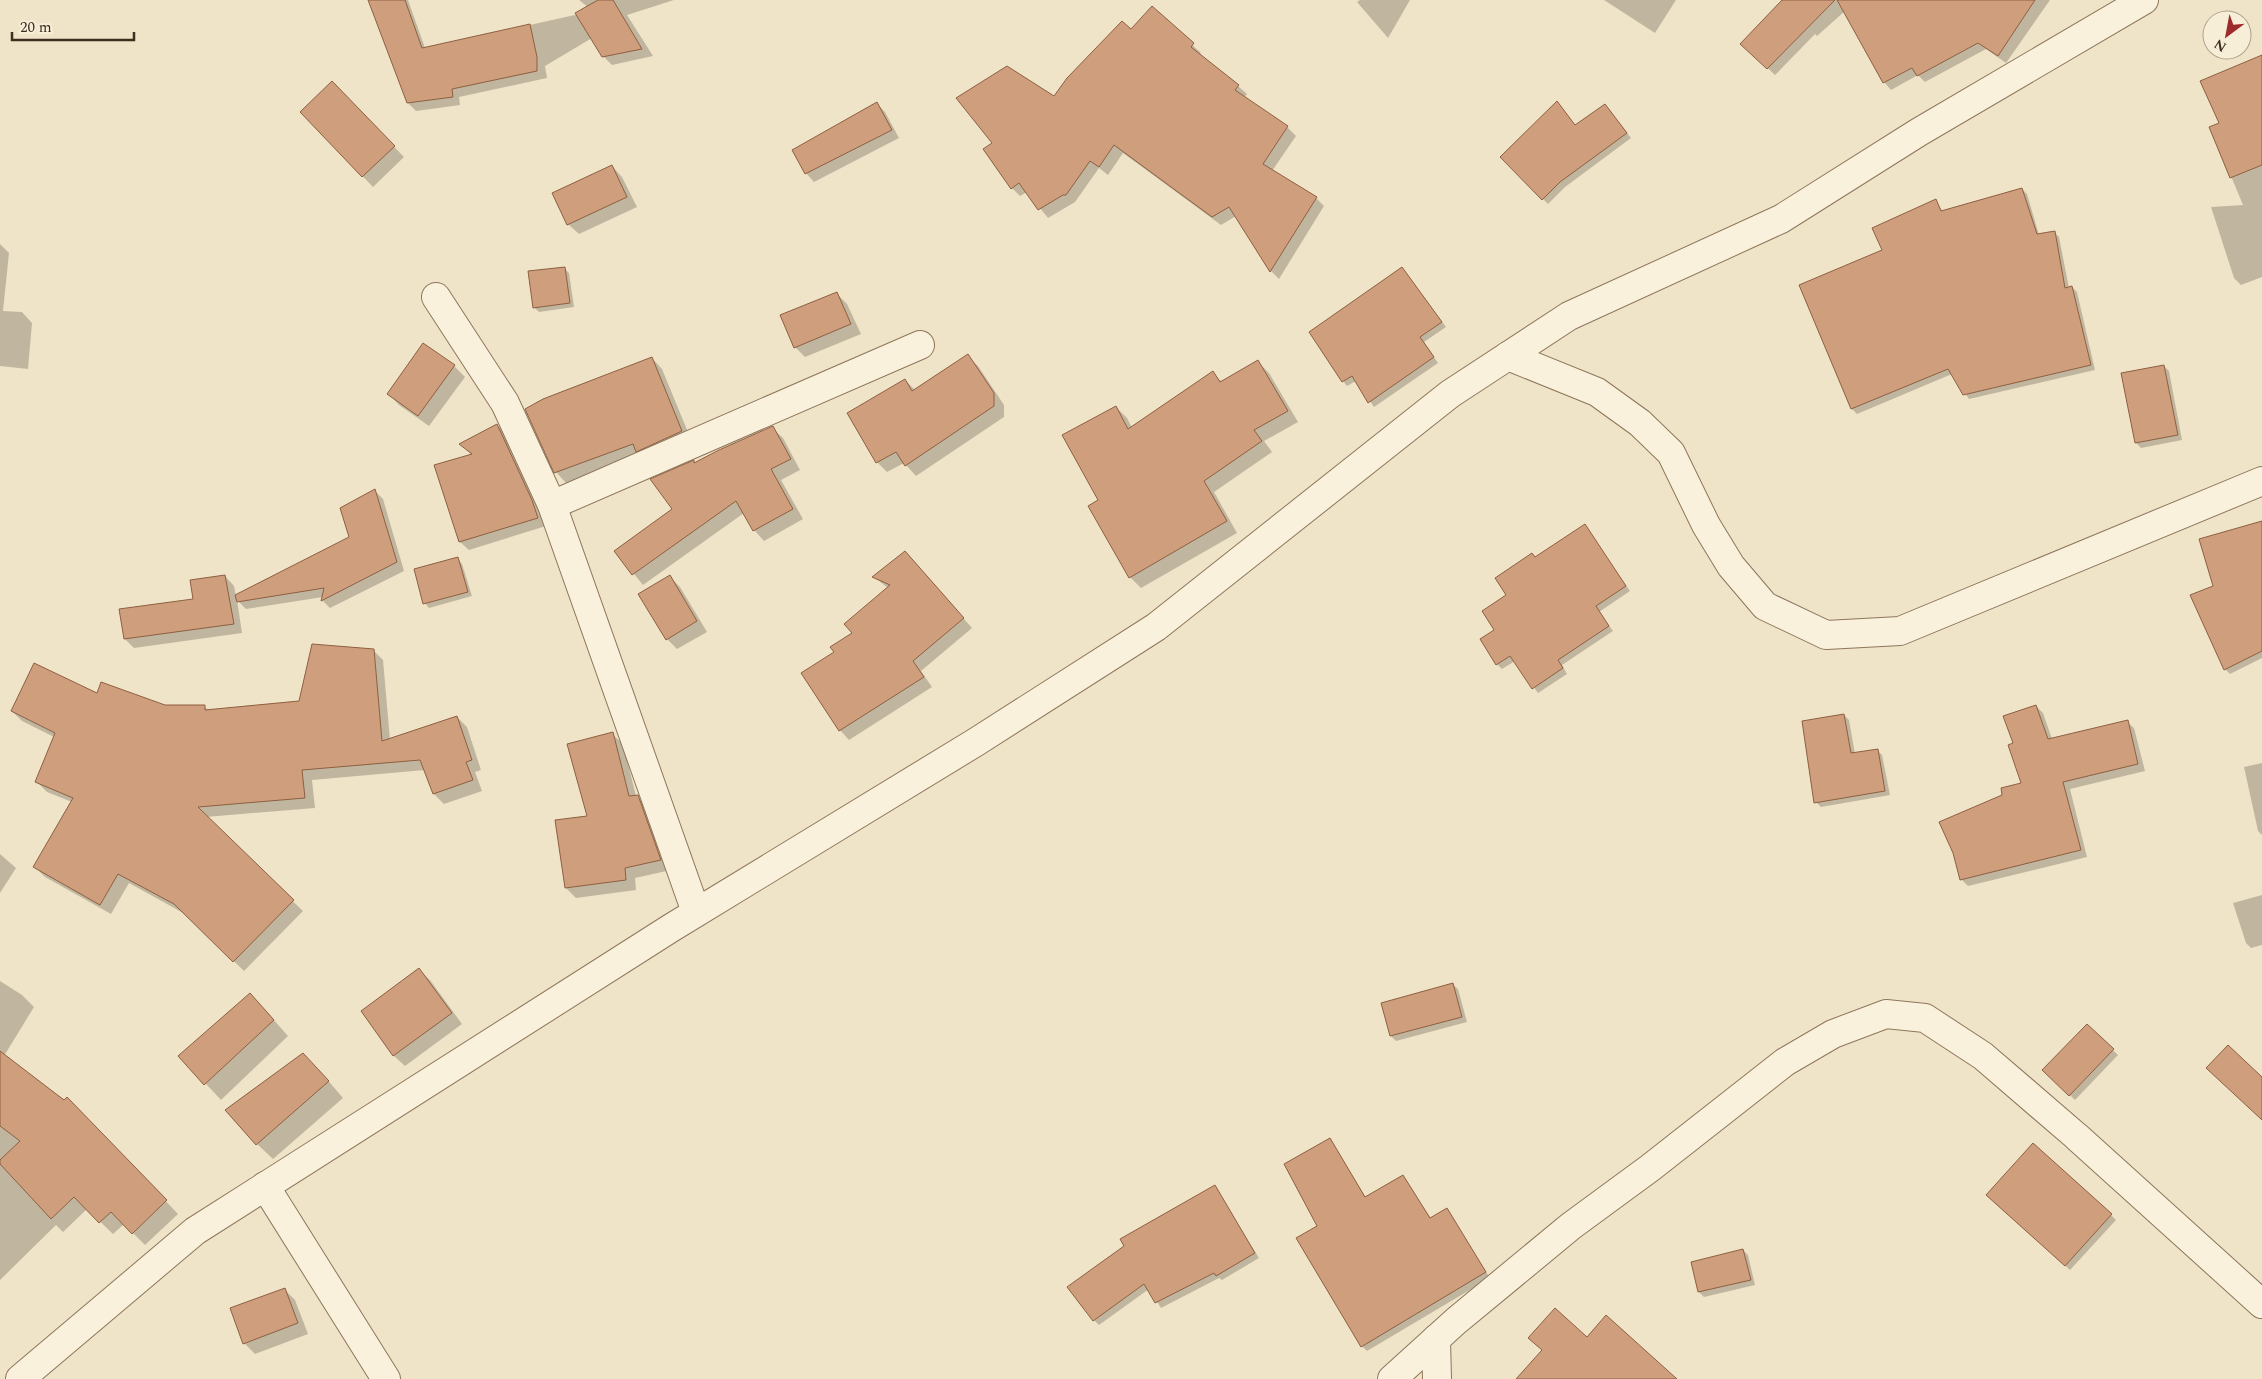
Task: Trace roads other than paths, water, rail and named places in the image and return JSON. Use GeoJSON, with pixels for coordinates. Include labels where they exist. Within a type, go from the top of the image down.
{"type":"FeatureCollection","features":[{"type":"Feature","properties":{"kind":"street"},"geometry":{"type":"LineString","coordinates":[[20,1379],[195,1231],[696,912],[976,742],[1156,627],[1450,394],[1569,316],[1781,219],[1919,132],[2144,0]]}},
{"type":"Feature","properties":{"kind":"street"},"geometry":{"type":"LineString","coordinates":[[436,297],[505,403],[552,505],[696,912]]}},
{"type":"Feature","properties":{"kind":"street"},"geometry":{"type":"LineString","coordinates":[[552,505],[920,345]]}},
{"type":"Feature","properties":{"kind":"street"},"geometry":{"type":"LineString","coordinates":[[1508,356],[1597,392],[1640,424],[1671,453],[1706,524],[1731,566],[1765,606],[1826,635],[1900,631],[2262,481]]}},
{"type":"Feature","properties":{"kind":"street"},"geometry":{"type":"LineString","coordinates":[[1392,1379],[1456,1320],[1571,1226],[1650,1168],[1786,1062],[1833,1034],[1886,1014],[1925,1018],[1983,1056],[2076,1136],[2262,1304]]}},
{"type":"Feature","properties":{"kind":"street"},"geometry":{"type":"LineString","coordinates":[[265,1186],[386,1379]]}},
{"type":"Feature","properties":{"kind":"street"},"geometry":{"type":"LineString","coordinates":[[1436,1339],[1437,1379]]}}]}
